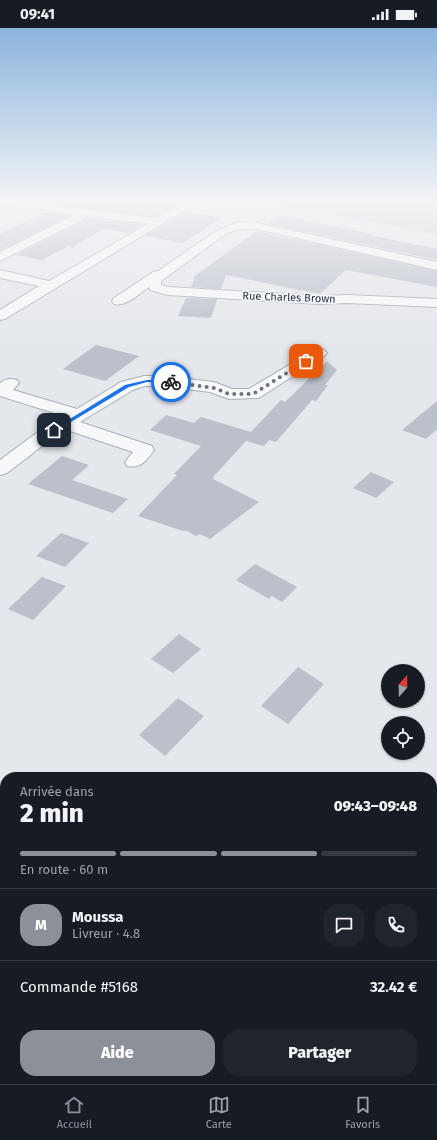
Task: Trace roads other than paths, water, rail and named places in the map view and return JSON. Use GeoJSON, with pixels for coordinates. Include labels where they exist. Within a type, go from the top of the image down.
{"type":"FeatureCollection","features":[{"type":"Feature","properties":{"kind":"street"},"geometry":{"type":"LineString","coordinates":[[0,257],[17,248]]}},
{"type":"Feature","properties":{"kind":"street"},"geometry":{"type":"LineString","coordinates":[[0,316],[114,248]]}},
{"type":"Feature","properties":{"kind":"street"},"geometry":{"type":"LineString","coordinates":[[119,301],[199,248]]}},
{"type":"Feature","properties":{"kind":"street"},"geometry":{"type":"LineString","coordinates":[[357,248],[437,266]]}},
{"type":"Feature","properties":{"kind":"street"},"geometry":{"type":"LineString","coordinates":[[0,274],[50,285]]}},
{"type":"Feature","properties":{"kind":"street","name":"Rue Charles Brown"},"geometry":{"type":"LineString","coordinates":[[158,276],[154,280],[155,287],[168,291],[319,300],[347,299],[437,303]]}},
{"type":"Feature","properties":{"kind":"street"},"geometry":{"type":"LineString","coordinates":[[0,469],[33,444],[124,387],[144,381],[166,381],[214,388],[229,394],[253,394],[319,353]]}},
{"type":"Feature","properties":{"kind":"street"},"geometry":{"type":"LineString","coordinates":[[11,383],[0,391],[146,450],[134,462]]}}]}
